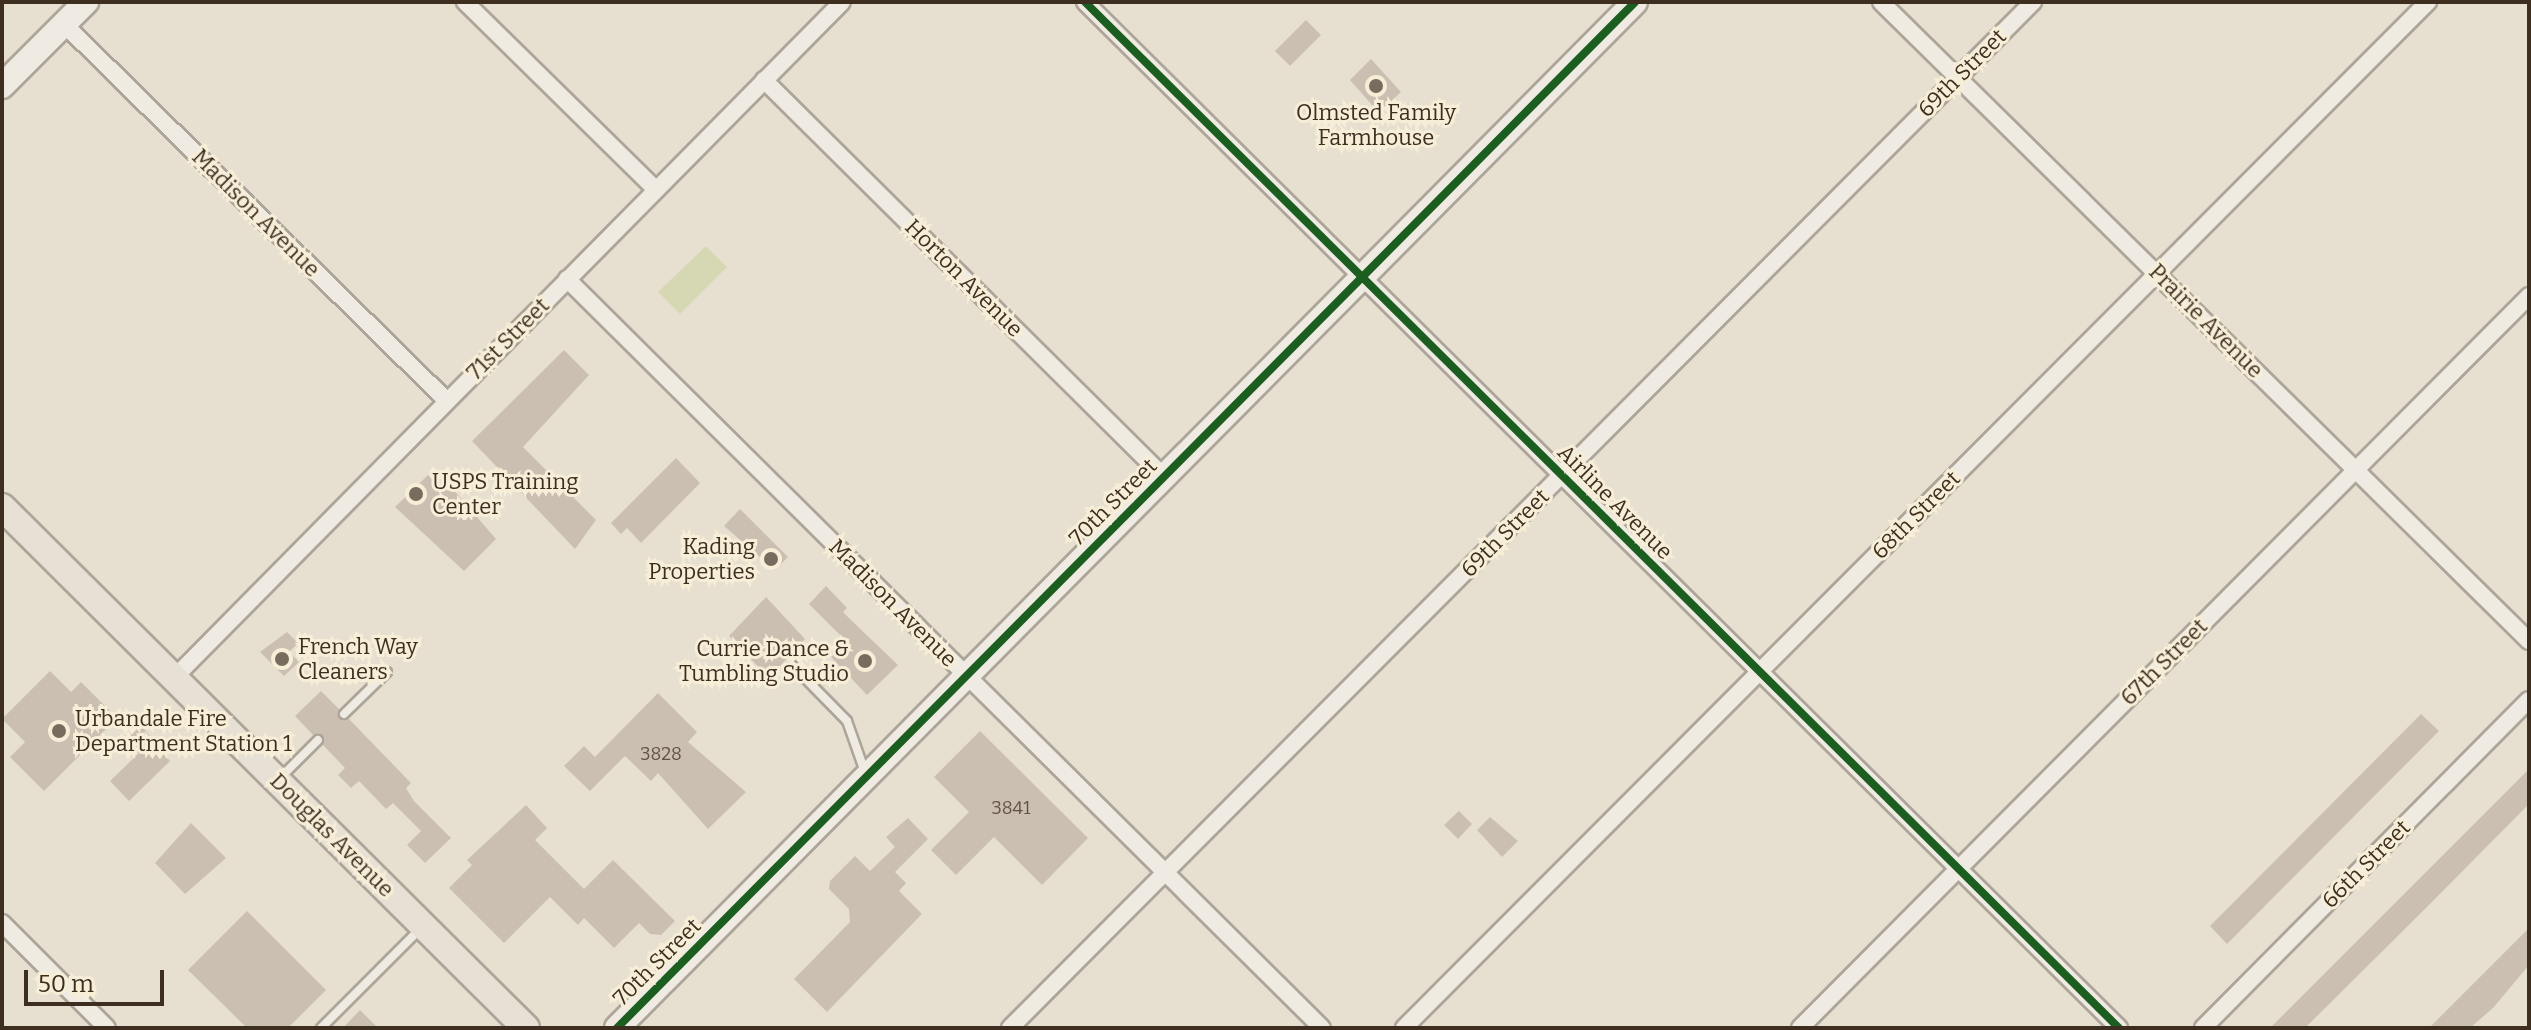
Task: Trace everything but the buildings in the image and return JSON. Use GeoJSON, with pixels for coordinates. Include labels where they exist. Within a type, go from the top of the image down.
{"type":"FeatureCollection","features":[{"type":"Feature","properties":{"kind":"main road"},"geometry":{"type":"LineString","coordinates":[[2,86],[86,2]]}},
{"type":"Feature","properties":{"kind":"main road","name":"70th Street"},"geometry":{"type":"LineString","coordinates":[[617,1028],[1635,2]]}},
{"type":"Feature","properties":{"kind":"main road","name":"Douglas Avenue"},"geometry":{"type":"LineString","coordinates":[[2,507],[526,1028]]}},
{"type":"Feature","properties":{"kind":"street"},"geometry":{"type":"LineString","coordinates":[[465,2],[655,189]]}},
{"type":"Feature","properties":{"kind":"street","name":"71st Street"},"geometry":{"type":"LineString","coordinates":[[174,678],[842,2]]}},
{"type":"Feature","properties":{"kind":"street","name":"Airline Avenue"},"geometry":{"type":"LineString","coordinates":[[1085,2],[2119,1028]]}},
{"type":"Feature","properties":{"kind":"street","name":"Prairie Avenue"},"geometry":{"type":"LineString","coordinates":[[1881,2],[2529,641]]}},
{"type":"Feature","properties":{"kind":"street","name":"69th Street"},"geometry":{"type":"LineString","coordinates":[[1010,1028],[2033,2]]}},
{"type":"Feature","properties":{"kind":"street","name":"68th Street"},"geometry":{"type":"LineString","coordinates":[[1404,1028],[2428,2]]}},
{"type":"Feature","properties":{"kind":"street","name":"Madison Avenue"},"geometry":{"type":"LineString","coordinates":[[64,24],[447,401]]}},
{"type":"Feature","properties":{"kind":"street","name":"Horton Avenue"},"geometry":{"type":"LineString","coordinates":[[764,80],[1164,477]]}},
{"type":"Feature","properties":{"kind":"street","name":"Madison Avenue"},"geometry":{"type":"LineString","coordinates":[[567,279],[1322,1028]]}},
{"type":"Feature","properties":{"kind":"street","name":"67th Street"},"geometry":{"type":"LineString","coordinates":[[1800,1028],[2529,296]]}},
{"type":"Feature","properties":{"kind":"street","name":"66th Street"},"geometry":{"type":"LineString","coordinates":[[2203,1028],[2529,700]]}},
{"type":"Feature","properties":{"kind":"street"},"geometry":{"type":"LineString","coordinates":[[2,923],[107,1028]]}},
{"type":"Feature","properties":{"kind":"lane"},"geometry":{"type":"LineString","coordinates":[[793,666],[847,721],[866,777]]}},
{"type":"Feature","properties":{"kind":"lane"},"geometry":{"type":"LineString","coordinates":[[344,714],[387,672]]}},
{"type":"Feature","properties":{"kind":"lane"},"geometry":{"type":"LineString","coordinates":[[277,780],[318,740]]}},
{"type":"Feature","properties":{"kind":"lane"},"geometry":{"type":"LineString","coordinates":[[321,1028],[423,926]]}},
{"type":"Feature","properties":{"kind":"green space"},"geometry":{"type":"Polygon","coordinates":[[[706,246],[727,267],[680,314],[658,292],[706,246]]]}},
{"type":"Feature","properties":{"kind":"cycle path"},"geometry":{"type":"LineString","coordinates":[[1085,2],[2119,1028]]}},
{"type":"Feature","properties":{"kind":"cycle path"},"geometry":{"type":"LineString","coordinates":[[617,1028],[1635,2]]}},
{"type":"Feature","properties":{"kind":"place","name":"Olmsted Family Farmhouse"},"geometry":{"type":"Point","coordinates":[1376,86]}},
{"type":"Feature","properties":{"kind":"place","name":"USPS Training Center"},"geometry":{"type":"Point","coordinates":[416,494]}},
{"type":"Feature","properties":{"kind":"place","name":"Kading Properties"},"geometry":{"type":"Point","coordinates":[771,559]}},
{"type":"Feature","properties":{"kind":"place","name":"French Way Cleaners"},"geometry":{"type":"Point","coordinates":[282,659]}},
{"type":"Feature","properties":{"kind":"place","name":"Currie Dance & Tumbling Studio"},"geometry":{"type":"Point","coordinates":[865,661]}},
{"type":"Feature","properties":{"kind":"place","name":"Urbandale Fire Department Station 1"},"geometry":{"type":"Point","coordinates":[59,731]}}]}
